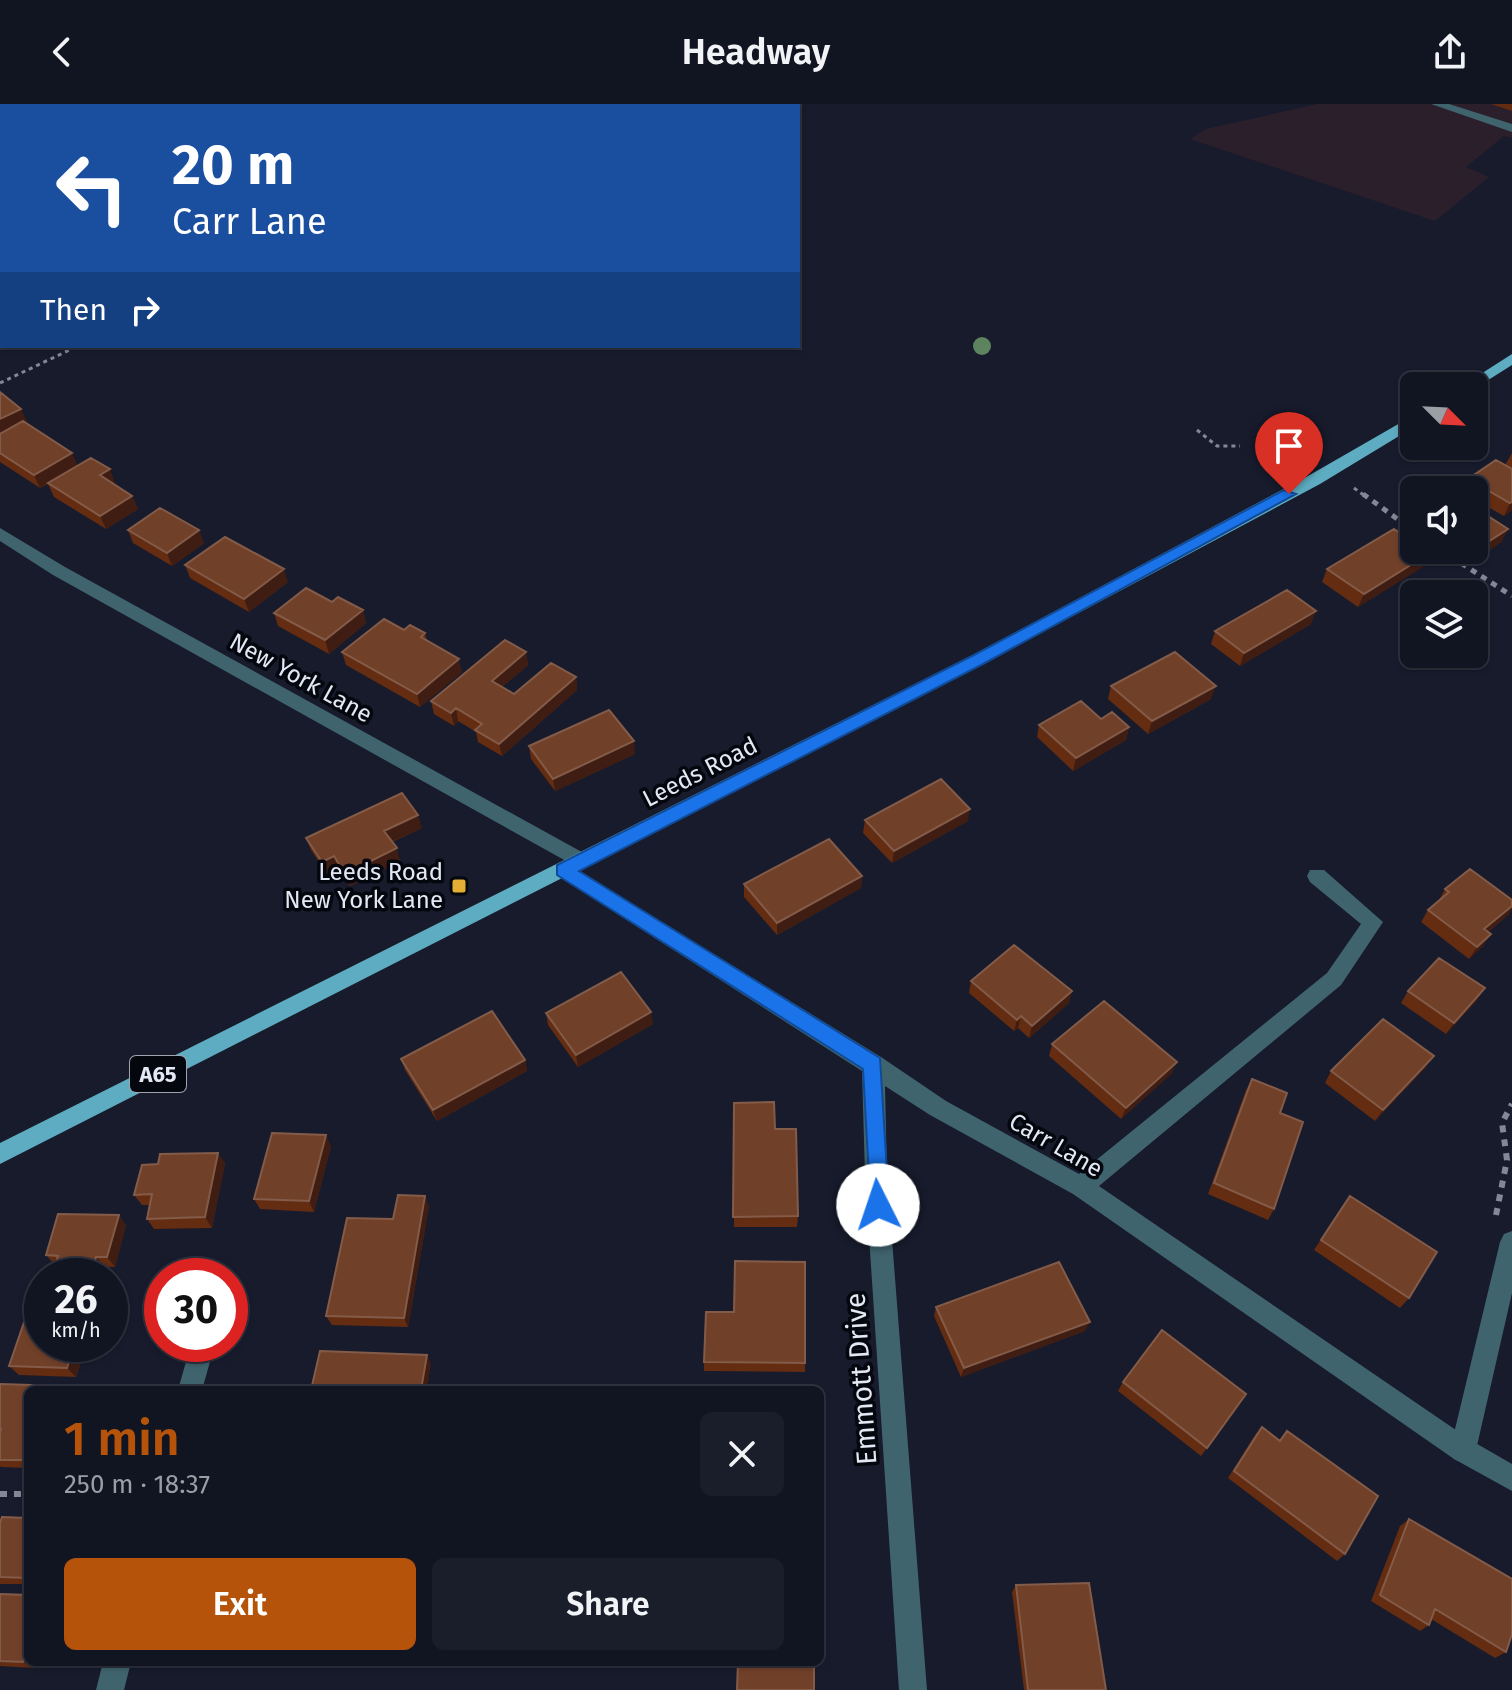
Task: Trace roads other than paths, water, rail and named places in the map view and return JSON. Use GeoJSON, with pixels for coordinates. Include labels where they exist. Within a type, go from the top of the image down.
{"type":"FeatureCollection","features":[{"type":"Feature","properties":{"kind":"main road"},"geometry":{"type":"LineString","coordinates":[[1488,374],[1512,358]]}},
{"type":"Feature","properties":{"kind":"main road","name":"Leeds Road"},"geometry":{"type":"LineString","coordinates":[[0,1154],[977,660],[1331,470],[1400,428]]}},
{"type":"Feature","properties":{"kind":"street"},"geometry":{"type":"LineString","coordinates":[[1437,104],[1512,128]]}},
{"type":"Feature","properties":{"kind":"street","name":"New York Lane"},"geometry":{"type":"LineString","coordinates":[[0,533],[573,866]]}},
{"type":"Feature","properties":{"kind":"street","name":"Carr Lane"},"geometry":{"type":"LineString","coordinates":[[573,866],[938,1108],[1081,1187],[1463,1450],[1512,1478]]}},
{"type":"Feature","properties":{"kind":"street"},"geometry":{"type":"LineString","coordinates":[[1081,1187],[1334,979],[1373,922],[1317,876]]}},
{"type":"Feature","properties":{"kind":"street","name":"Emmott Drive"},"geometry":{"type":"LineString","coordinates":[[873,1064],[876,1175],[913,1690]]}},
{"type":"Feature","properties":{"kind":"street"},"geometry":{"type":"LineString","coordinates":[[1463,1450],[1512,1242]]}},
{"type":"Feature","properties":{"kind":"street"},"geometry":{"type":"LineString","coordinates":[[191,1386],[198,1362]]}},
{"type":"Feature","properties":{"kind":"street"},"geometry":{"type":"LineString","coordinates":[[110,1690],[116,1666]]}},
{"type":"Feature","properties":{"kind":"place","name":"Leeds Road New York Lane"},"geometry":{"type":"Point","coordinates":[459,886]}}]}
